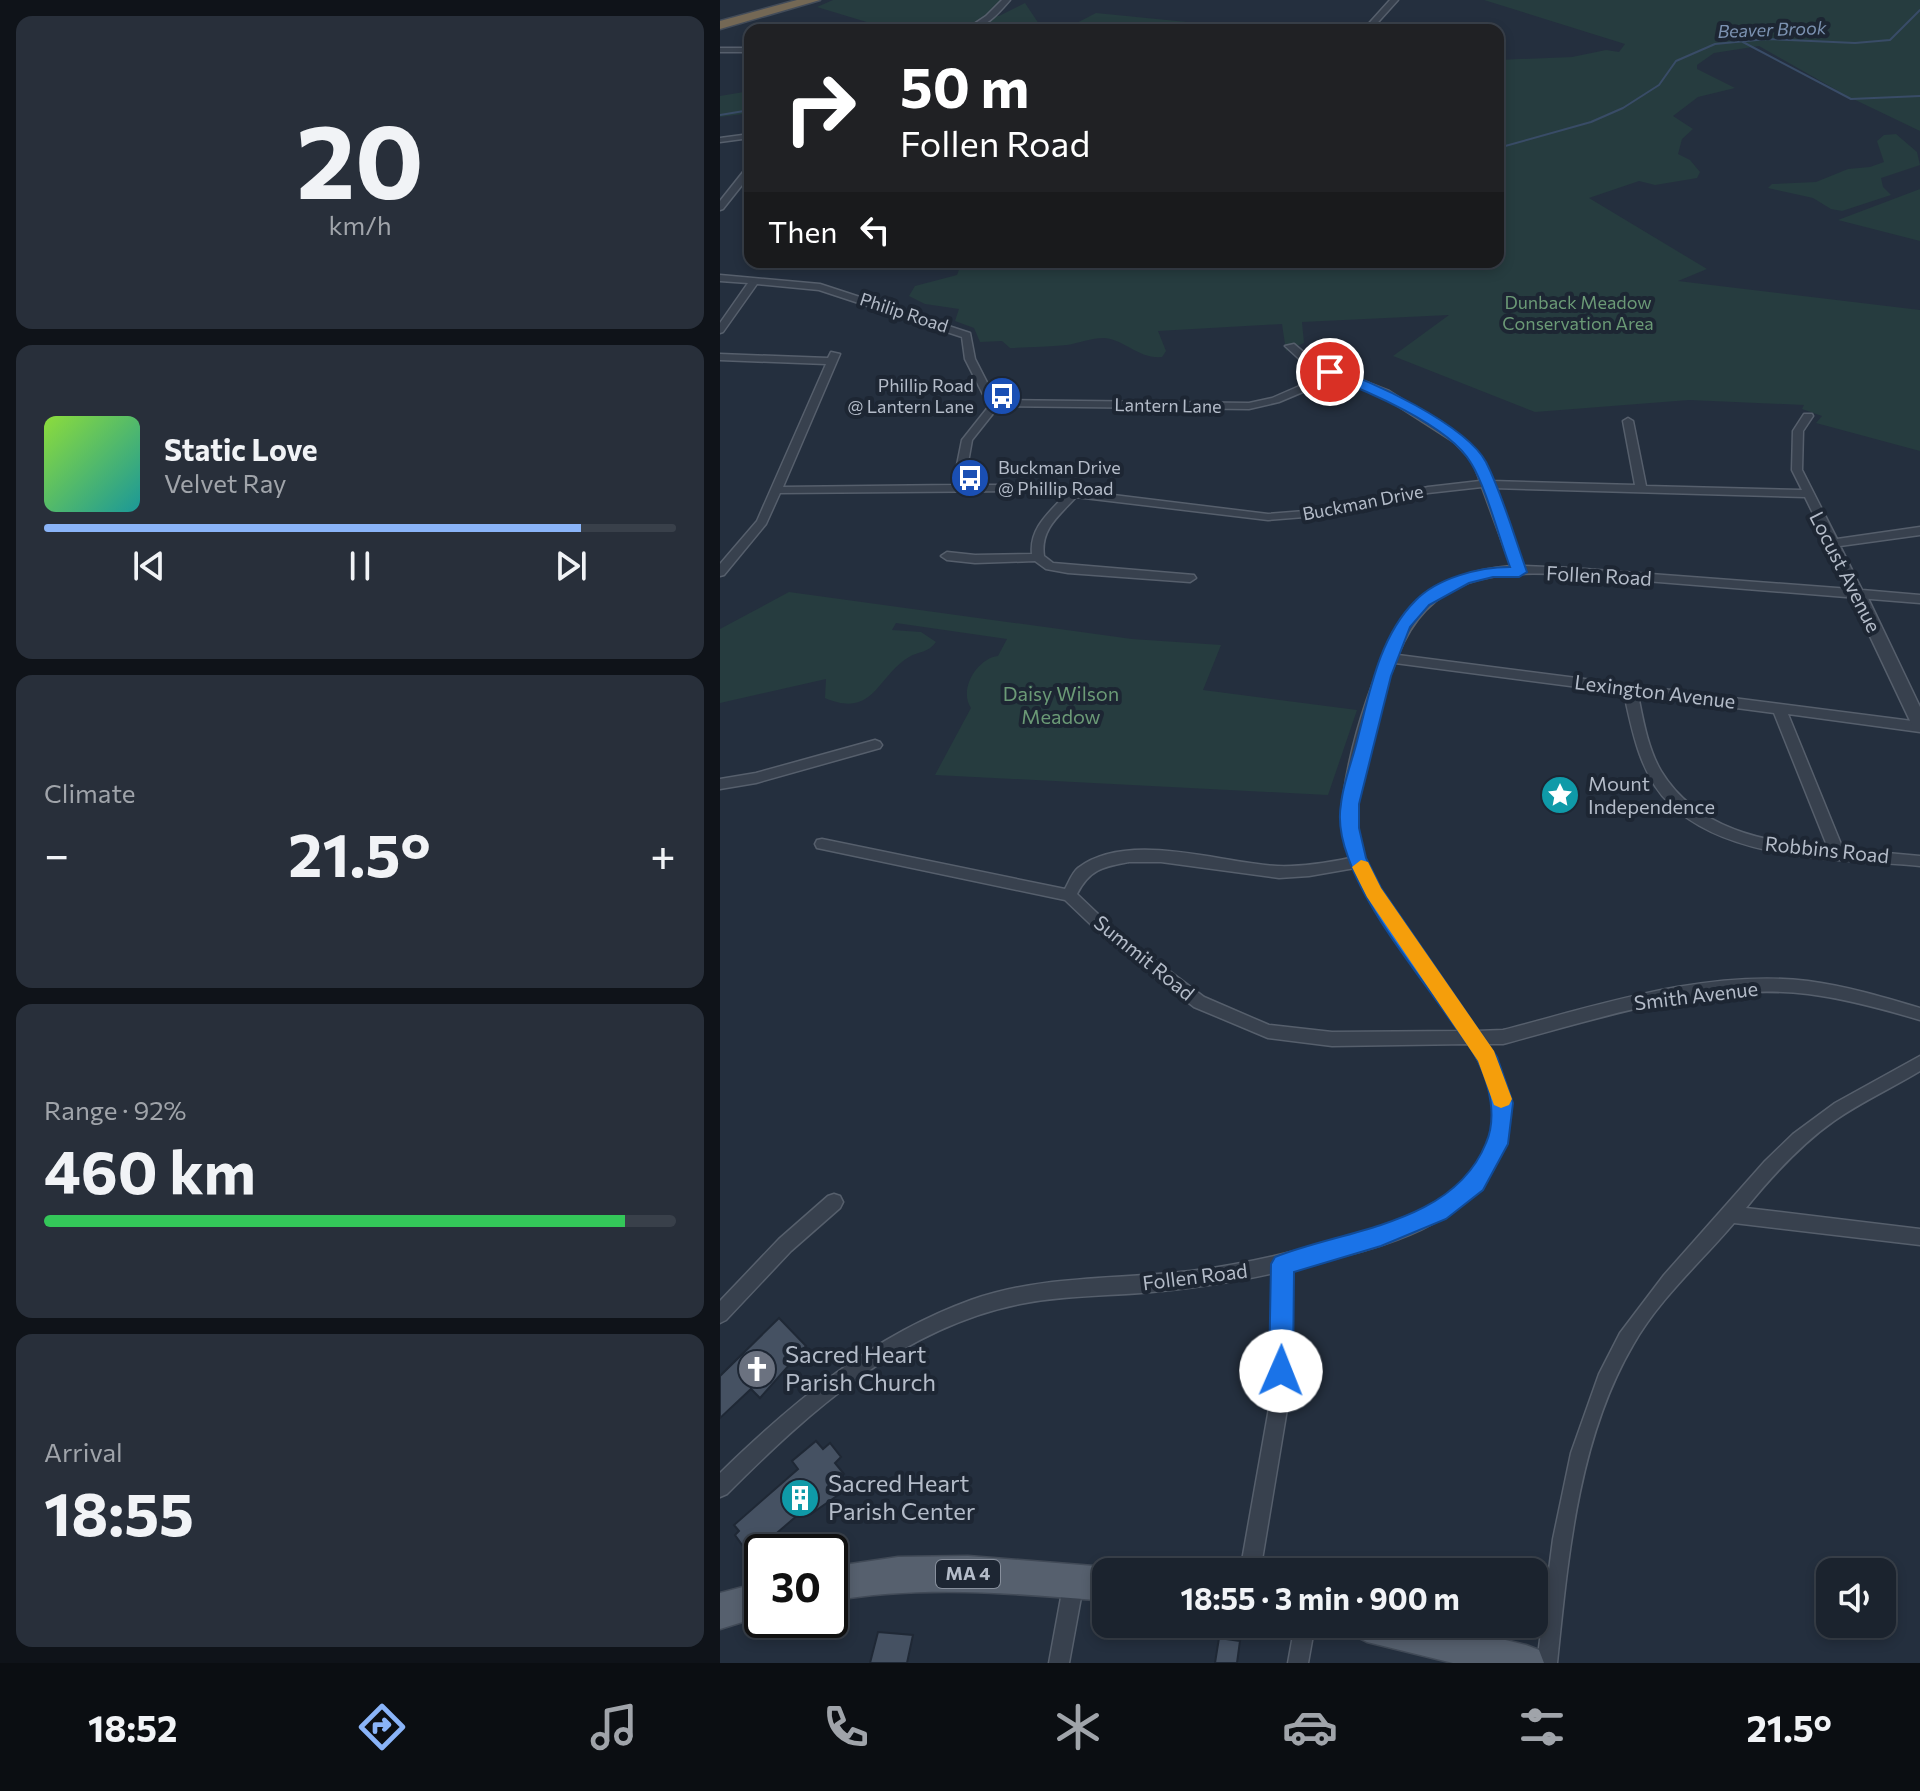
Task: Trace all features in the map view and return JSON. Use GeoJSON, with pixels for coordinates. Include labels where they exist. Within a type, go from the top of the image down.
{"type":"FeatureCollection","features":[{"type":"Feature","properties":{"kind":"highway"},"geometry":{"type":"LineString","coordinates":[[720,13],[769,0]]}},
{"type":"Feature","properties":{"kind":"highway"},"geometry":{"type":"LineString","coordinates":[[720,25],[813,0]]}},
{"type":"Feature","properties":{"kind":"main road","name":"MA 4"},"geometry":{"type":"LineString","coordinates":[[848,1580],[863,1577],[988,1574],[1090,1582]]}},
{"type":"Feature","properties":{"kind":"main road"},"geometry":{"type":"LineString","coordinates":[[720,1611],[744,1604]]}},
{"type":"Feature","properties":{"kind":"main road"},"geometry":{"type":"LineString","coordinates":[[1424,1638],[1526,1663]]}},
{"type":"Feature","properties":{"kind":"street"},"geometry":{"type":"LineString","coordinates":[[979,24],[1006,0]]}},
{"type":"Feature","properties":{"kind":"street"},"geometry":{"type":"LineString","coordinates":[[1372,24],[1394,0]]}},
{"type":"Feature","properties":{"kind":"street"},"geometry":{"type":"LineString","coordinates":[[720,50],[744,50]]}},
{"type":"Feature","properties":{"kind":"street"},"geometry":{"type":"LineString","coordinates":[[720,140],[744,137]]}},
{"type":"Feature","properties":{"kind":"street"},"geometry":{"type":"LineString","coordinates":[[720,207],[744,177]]}},
{"type":"Feature","properties":{"kind":"street"},"geometry":{"type":"LineString","coordinates":[[720,188],[735,188]]}},
{"type":"Feature","properties":{"kind":"street","name":"Philip Road"},"geometry":{"type":"LineString","coordinates":[[720,278],[820,287],[904,316],[959,330],[967,335],[970,359],[993,403]]}},
{"type":"Feature","properties":{"kind":"street"},"geometry":{"type":"LineString","coordinates":[[720,330],[755,280]]}},
{"type":"Feature","properties":{"kind":"street"},"geometry":{"type":"LineString","coordinates":[[1290,346],[1311,364],[1385,393],[1458,440],[1478,461],[1519,572]]}},
{"type":"Feature","properties":{"kind":"street"},"geometry":{"type":"LineString","coordinates":[[720,357],[833,357],[762,522],[720,572]]}},
{"type":"Feature","properties":{"kind":"street","name":"Lantern Lane"},"geometry":{"type":"LineString","coordinates":[[993,403],[1249,406],[1275,400],[1336,374]]}},
{"type":"Feature","properties":{"kind":"street"},"geometry":{"type":"LineString","coordinates":[[958,487],[967,440],[988,416],[993,403]]}},
{"type":"Feature","properties":{"kind":"street","name":"Locust Avenue"},"geometry":{"type":"LineString","coordinates":[[1808,416],[1798,431],[1795,447],[1797,470],[1920,726]]}},
{"type":"Feature","properties":{"kind":"street"},"geometry":{"type":"LineString","coordinates":[[1628,421],[1641,488]]}},
{"type":"Feature","properties":{"kind":"street","name":"Buckman Drive"},"geometry":{"type":"LineString","coordinates":[[776,490],[958,487],[1074,492],[1268,517],[1330,512],[1428,490],[1486,484],[1806,494]]}},
{"type":"Feature","properties":{"kind":"street"},"geometry":{"type":"LineString","coordinates":[[1038,557],[1035,545],[1041,529],[1074,492]]}},
{"type":"Feature","properties":{"kind":"street"},"geometry":{"type":"LineString","coordinates":[[1832,543],[1920,531]]}},
{"type":"Feature","properties":{"kind":"street"},"geometry":{"type":"LineString","coordinates":[[947,556],[975,559],[1038,557],[1050,566],[1068,569],[1190,578]]}},
{"type":"Feature","properties":{"kind":"street","name":"Follen Road"},"geometry":{"type":"LineString","coordinates":[[720,1487],[789,1420],[866,1360],[965,1311],[1046,1292],[1177,1281],[1283,1264],[1381,1235],[1438,1212],[1475,1183],[1498,1144],[1503,1103],[1487,1057],[1373,892],[1359,862],[1350,828],[1350,804],[1389,658],[1403,625],[1423,602],[1463,580],[1493,572],[1920,599]]}},
{"type":"Feature","properties":{"kind":"street","name":"Lexington Avenue"},"geometry":{"type":"LineString","coordinates":[[1389,658],[1920,726]]}},
{"type":"Feature","properties":{"kind":"street","name":"Robbins Road"},"geometry":{"type":"LineString","coordinates":[[1630,689],[1639,730],[1654,773],[1668,795],[1688,814],[1715,828],[1754,841],[1920,861]]}},
{"type":"Feature","properties":{"kind":"street"},"geometry":{"type":"LineString","coordinates":[[1779,709],[1837,852]]}},
{"type":"Feature","properties":{"kind":"street"},"geometry":{"type":"LineString","coordinates":[[720,784],[756,778],[875,745]]}},
{"type":"Feature","properties":{"kind":"street"},"geometry":{"type":"LineString","coordinates":[[822,844],[1069,895],[1077,875],[1091,866],[1134,856],[1164,856],[1279,872],[1359,862]]}},
{"type":"Feature","properties":{"kind":"street","name":"Summit Road"},"geometry":{"type":"LineString","coordinates":[[1069,895],[1111,935],[1199,1002],[1268,1031],[1332,1039],[1473,1037]]}},
{"type":"Feature","properties":{"kind":"street","name":"Smith Avenue"},"geometry":{"type":"LineString","coordinates":[[1473,1037],[1503,1037],[1656,997],[1745,986],[1804,987],[1852,994],[1920,1014]]}},
{"type":"Feature","properties":{"kind":"street"},"geometry":{"type":"LineString","coordinates":[[1547,1663],[1551,1622],[1580,1456],[1595,1407],[1625,1340],[1663,1287],[1793,1143],[1831,1114],[1920,1063]]}},
{"type":"Feature","properties":{"kind":"street"},"geometry":{"type":"LineString","coordinates":[[720,1314],[785,1245],[834,1202]]}},
{"type":"Feature","properties":{"kind":"street"},"geometry":{"type":"LineString","coordinates":[[1729,1214],[1920,1237]]}},
{"type":"Feature","properties":{"kind":"street"},"geometry":{"type":"LineString","coordinates":[[1252,1558],[1280,1397],[1283,1264]]}},
{"type":"Feature","properties":{"kind":"street"},"geometry":{"type":"LineString","coordinates":[[1059,1663],[1090,1582]]}},
{"type":"Feature","properties":{"kind":"street"},"geometry":{"type":"LineString","coordinates":[[1298,1663],[1302,1638]]}},
{"type":"Feature","properties":{"kind":"green space"},"geometry":{"type":"Polygon","coordinates":[[[833,0],[1001,0],[990,13],[999,16],[1025,3],[1039,24],[873,24],[817,7],[833,0]]]}},
{"type":"Feature","properties":{"kind":"green space","name":"Dunback Meadow Conservation Area"},"geometry":{"type":"Polygon","coordinates":[[[1484,0],[1920,0],[1920,131],[1847,96],[1759,46],[1714,53],[1697,65],[1697,69],[1735,88],[1698,97],[1673,116],[1693,129],[1682,139],[1678,154],[1690,160],[1700,172],[1697,178],[1655,185],[1639,181],[1589,198],[1707,269],[1678,281],[1920,310],[1920,451],[1816,423],[1822,416],[1802,409],[1804,405],[1689,400],[1535,412],[1393,356],[1449,315],[1302,322],[1304,343],[1286,351],[1282,324],[1158,331],[1166,351],[1162,357],[1154,357],[1104,338],[1067,345],[1010,348],[1002,341],[980,342],[974,328],[955,321],[959,309],[925,304],[909,296],[915,286],[957,275],[960,268],[1504,268],[1504,60],[1572,57],[1606,50],[1619,52],[1625,44],[1484,0]]]}},
{"type":"Feature","properties":{"kind":"green space"},"geometry":{"type":"Polygon","coordinates":[[[1096,13],[1207,24],[1075,24],[1096,13]]]}},
{"type":"Feature","properties":{"kind":"green space"},"geometry":{"type":"Polygon","coordinates":[[[744,92],[744,114],[720,117],[720,96],[744,92]]]}},
{"type":"Feature","properties":{"kind":"green space"},"geometry":{"type":"Polygon","coordinates":[[[1896,134],[1917,152],[1920,165],[1881,178],[1883,187],[1891,195],[1842,211],[1831,209],[1813,198],[1768,188],[1772,184],[1816,182],[1848,169],[1884,162],[1877,141],[1884,135],[1896,134]]]}},
{"type":"Feature","properties":{"kind":"green space"},"geometry":{"type":"Polygon","coordinates":[[[1920,189],[1920,241],[1838,220],[1920,189]]]}},
{"type":"Feature","properties":{"kind":"green space","name":"Daisy Wilson Meadow"},"geometry":{"type":"Polygon","coordinates":[[[789,592],[1132,639],[1221,645],[1203,690],[1357,710],[1328,795],[935,775],[971,708],[967,692],[972,676],[984,662],[998,656],[1007,639],[896,623],[892,630],[921,632],[936,642],[898,665],[865,699],[841,703],[825,698],[826,679],[720,703],[720,629],[789,592]]]}},
{"type":"Feature","properties":{"kind":"building","name":"Sacred Heart Parish Church"},"geometry":{"type":"Polygon","coordinates":[[[779,1318],[806,1346],[760,1398],[751,1389],[720,1418],[720,1376],[779,1318]]]}},
{"type":"Feature","properties":{"kind":"building","name":"Sacred Heart Parish Center"},"geometry":{"type":"Polygon","coordinates":[[[816,1441],[823,1449],[830,1443],[841,1457],[835,1463],[844,1474],[834,1483],[841,1493],[811,1514],[806,1508],[776,1534],[744,1534],[744,1548],[735,1535],[739,1531],[734,1525],[798,1469],[792,1461],[816,1441]]]}},
{"type":"Feature","properties":{"kind":"building"},"geometry":{"type":"Polygon","coordinates":[[[878,1632],[913,1635],[907,1663],[870,1663],[878,1632]]]}},
{"type":"Feature","properties":{"kind":"building"},"geometry":{"type":"Polygon","coordinates":[[[1219,1638],[1240,1641],[1237,1663],[1215,1663],[1219,1638]]]}},
{"type":"Feature","properties":{"kind":"waterway","name":"Beaver Brook"},"geometry":{"type":"LineString","coordinates":[[1742,41],[1767,39],[1855,43],[1890,40],[1920,10]]}},
{"type":"Feature","properties":{"kind":"waterway","name":"Beaver Brook"},"geometry":{"type":"LineString","coordinates":[[1504,146],[1591,122],[1623,108],[1659,85],[1676,61],[1715,44],[1742,41]]}},
{"type":"Feature","properties":{"kind":"waterway"},"geometry":{"type":"LineString","coordinates":[[1742,41],[1851,99],[1920,96]]}},
{"type":"Feature","properties":{"kind":"waterway","name":"Beaver Brook"},"geometry":{"type":"LineString","coordinates":[[720,115],[744,111]]}},
{"type":"Feature","properties":{"kind":"slow traffic"},"geometry":{"type":"LineString","coordinates":[[1361,867],[1373,892],[1487,1057],[1501,1099]]}},
{"type":"Feature","properties":{"kind":"place","name":"Phillip Road @ Lantern Lane"},"geometry":{"type":"Point","coordinates":[1002,396]}},
{"type":"Feature","properties":{"kind":"place","name":"Buckman Drive @ Phillip Road"},"geometry":{"type":"Point","coordinates":[970,478]}},
{"type":"Feature","properties":{"kind":"place","name":"Mount Independence"},"geometry":{"type":"Point","coordinates":[1560,795]}},
{"type":"Feature","properties":{"kind":"place","name":"Sacred Heart Parish Church"},"geometry":{"type":"Point","coordinates":[757,1369]}},
{"type":"Feature","properties":{"kind":"place","name":"Sacred Heart Parish Center"},"geometry":{"type":"Point","coordinates":[800,1498]}},
{"type":"Feature","properties":{"kind":"route"},"geometry":{"type":"LineString","coordinates":[[1281,1371],[1283,1264],[1381,1235],[1438,1212],[1475,1183],[1498,1144],[1503,1103],[1487,1057],[1373,892],[1357,858],[1350,828],[1350,804],[1383,676],[1403,625],[1423,602],[1463,580],[1493,572],[1519,572],[1478,461],[1458,440],[1426,417],[1385,393],[1330,372]]}}]}
